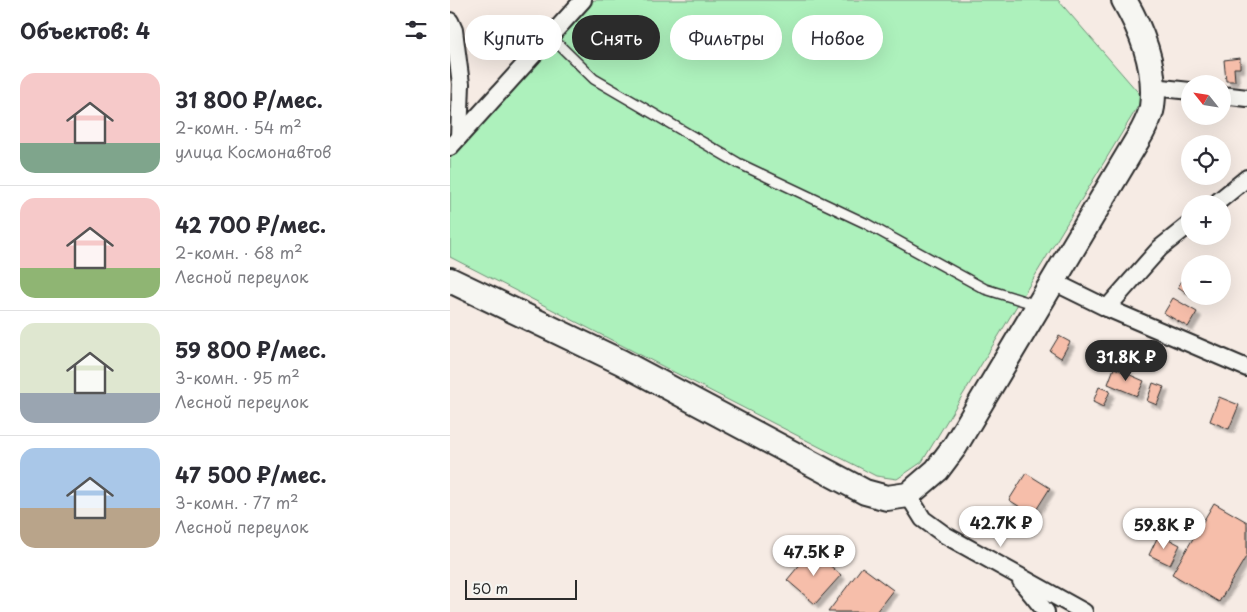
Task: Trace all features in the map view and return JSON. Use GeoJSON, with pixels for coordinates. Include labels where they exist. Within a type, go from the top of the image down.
{"type":"FeatureCollection","features":[{"type":"Feature","properties":{"kind":"street"},"geometry":{"type":"LineString","coordinates":[[562,23],[583,0]]}},
{"type":"Feature","properties":{"kind":"street"},"geometry":{"type":"LineString","coordinates":[[450,280],[621,362],[865,492],[887,498],[908,495],[938,470],[954,446],[1142,132],[1152,108],[1153,87],[1147,48],[1124,0]]}},
{"type":"Feature","properties":{"kind":"street"},"geometry":{"type":"LineString","coordinates":[[450,21],[454,30],[462,84],[455,142]]}},
{"type":"Feature","properties":{"kind":"street"},"geometry":{"type":"LineString","coordinates":[[455,142],[528,60]]}},
{"type":"Feature","properties":{"kind":"street"},"geometry":{"type":"LineString","coordinates":[[1153,87],[1181,90]]}},
{"type":"Feature","properties":{"kind":"street"},"geometry":{"type":"LineString","coordinates":[[1231,96],[1247,98]]}},
{"type":"Feature","properties":{"kind":"street"},"geometry":{"type":"LineString","coordinates":[[1226,195],[1247,178]]}},
{"type":"Feature","properties":{"kind":"street"},"geometry":{"type":"LineString","coordinates":[[1107,308],[1160,248],[1181,231]]}},
{"type":"Feature","properties":{"kind":"street"},"geometry":{"type":"LineString","coordinates":[[1052,281],[1107,308],[1247,368]]}},
{"type":"Feature","properties":{"kind":"street"},"geometry":{"type":"LineString","coordinates":[[908,495],[923,519],[945,535],[1084,612]]}},
{"type":"Feature","properties":{"kind":"street"},"geometry":{"type":"LineString","coordinates":[[1017,575],[1046,612]]}},
{"type":"Feature","properties":{"kind":"lane"},"geometry":{"type":"LineString","coordinates":[[562,48],[594,79],[738,163],[865,223],[985,289],[1038,305]]}},
{"type":"Feature","properties":{"kind":"green space"},"geometry":{"type":"Polygon","coordinates":[[[594,0],[1058,0],[1143,98],[922,462],[897,479],[876,476],[450,257],[450,159],[540,60],[562,60],[562,35],[572,24],[572,60],[660,60],[660,15],[580,15],[594,0]]]}},
{"type":"Feature","properties":{"kind":"building"},"geometry":{"type":"Polygon","coordinates":[[[1240,58],[1240,68],[1234,68],[1235,81],[1231,81],[1231,75],[1225,75],[1224,60],[1240,58]]]}},
{"type":"Feature","properties":{"kind":"building"},"geometry":{"type":"Polygon","coordinates":[[[1173,298],[1181,303],[1181,305],[1185,305],[1197,312],[1188,327],[1164,313],[1173,298]]]}},
{"type":"Feature","properties":{"kind":"building"},"geometry":{"type":"Polygon","coordinates":[[[1059,336],[1070,342],[1061,358],[1050,351],[1059,336]]]}},
{"type":"Feature","properties":{"kind":"building"},"geometry":{"type":"Polygon","coordinates":[[[1096,342],[1108,347],[1101,363],[1089,358],[1096,342]]]}},
{"type":"Feature","properties":{"kind":"building"},"geometry":{"type":"Polygon","coordinates":[[[1114,368],[1144,381],[1137,396],[1108,384],[1114,368]]]}},
{"type":"Feature","properties":{"kind":"building"},"geometry":{"type":"Polygon","coordinates":[[[1153,383],[1164,387],[1157,405],[1147,401],[1153,383]]]}},
{"type":"Feature","properties":{"kind":"building"},"geometry":{"type":"Polygon","coordinates":[[[1099,387],[1110,391],[1103,407],[1093,402],[1099,387]]]}},
{"type":"Feature","properties":{"kind":"building"},"geometry":{"type":"Polygon","coordinates":[[[1219,397],[1239,405],[1229,429],[1210,421],[1219,397]]]}},
{"type":"Feature","properties":{"kind":"building"},"geometry":{"type":"Polygon","coordinates":[[[1026,473],[1050,488],[1033,515],[1009,500],[1026,473]]]}},
{"type":"Feature","properties":{"kind":"building"},"geometry":{"type":"Polygon","coordinates":[[[1214,503],[1247,522],[1247,555],[1219,602],[1172,574],[1214,503]]]}},
{"type":"Feature","properties":{"kind":"building"},"geometry":{"type":"Polygon","coordinates":[[[1159,534],[1180,545],[1170,565],[1149,555],[1159,534]]]}},
{"type":"Feature","properties":{"kind":"building"},"geometry":{"type":"Polygon","coordinates":[[[812,550],[841,575],[815,604],[787,580],[812,550]]]}},
{"type":"Feature","properties":{"kind":"building"},"geometry":{"type":"Polygon","coordinates":[[[862,567],[893,590],[876,612],[828,612],[862,567]]]}}]}
